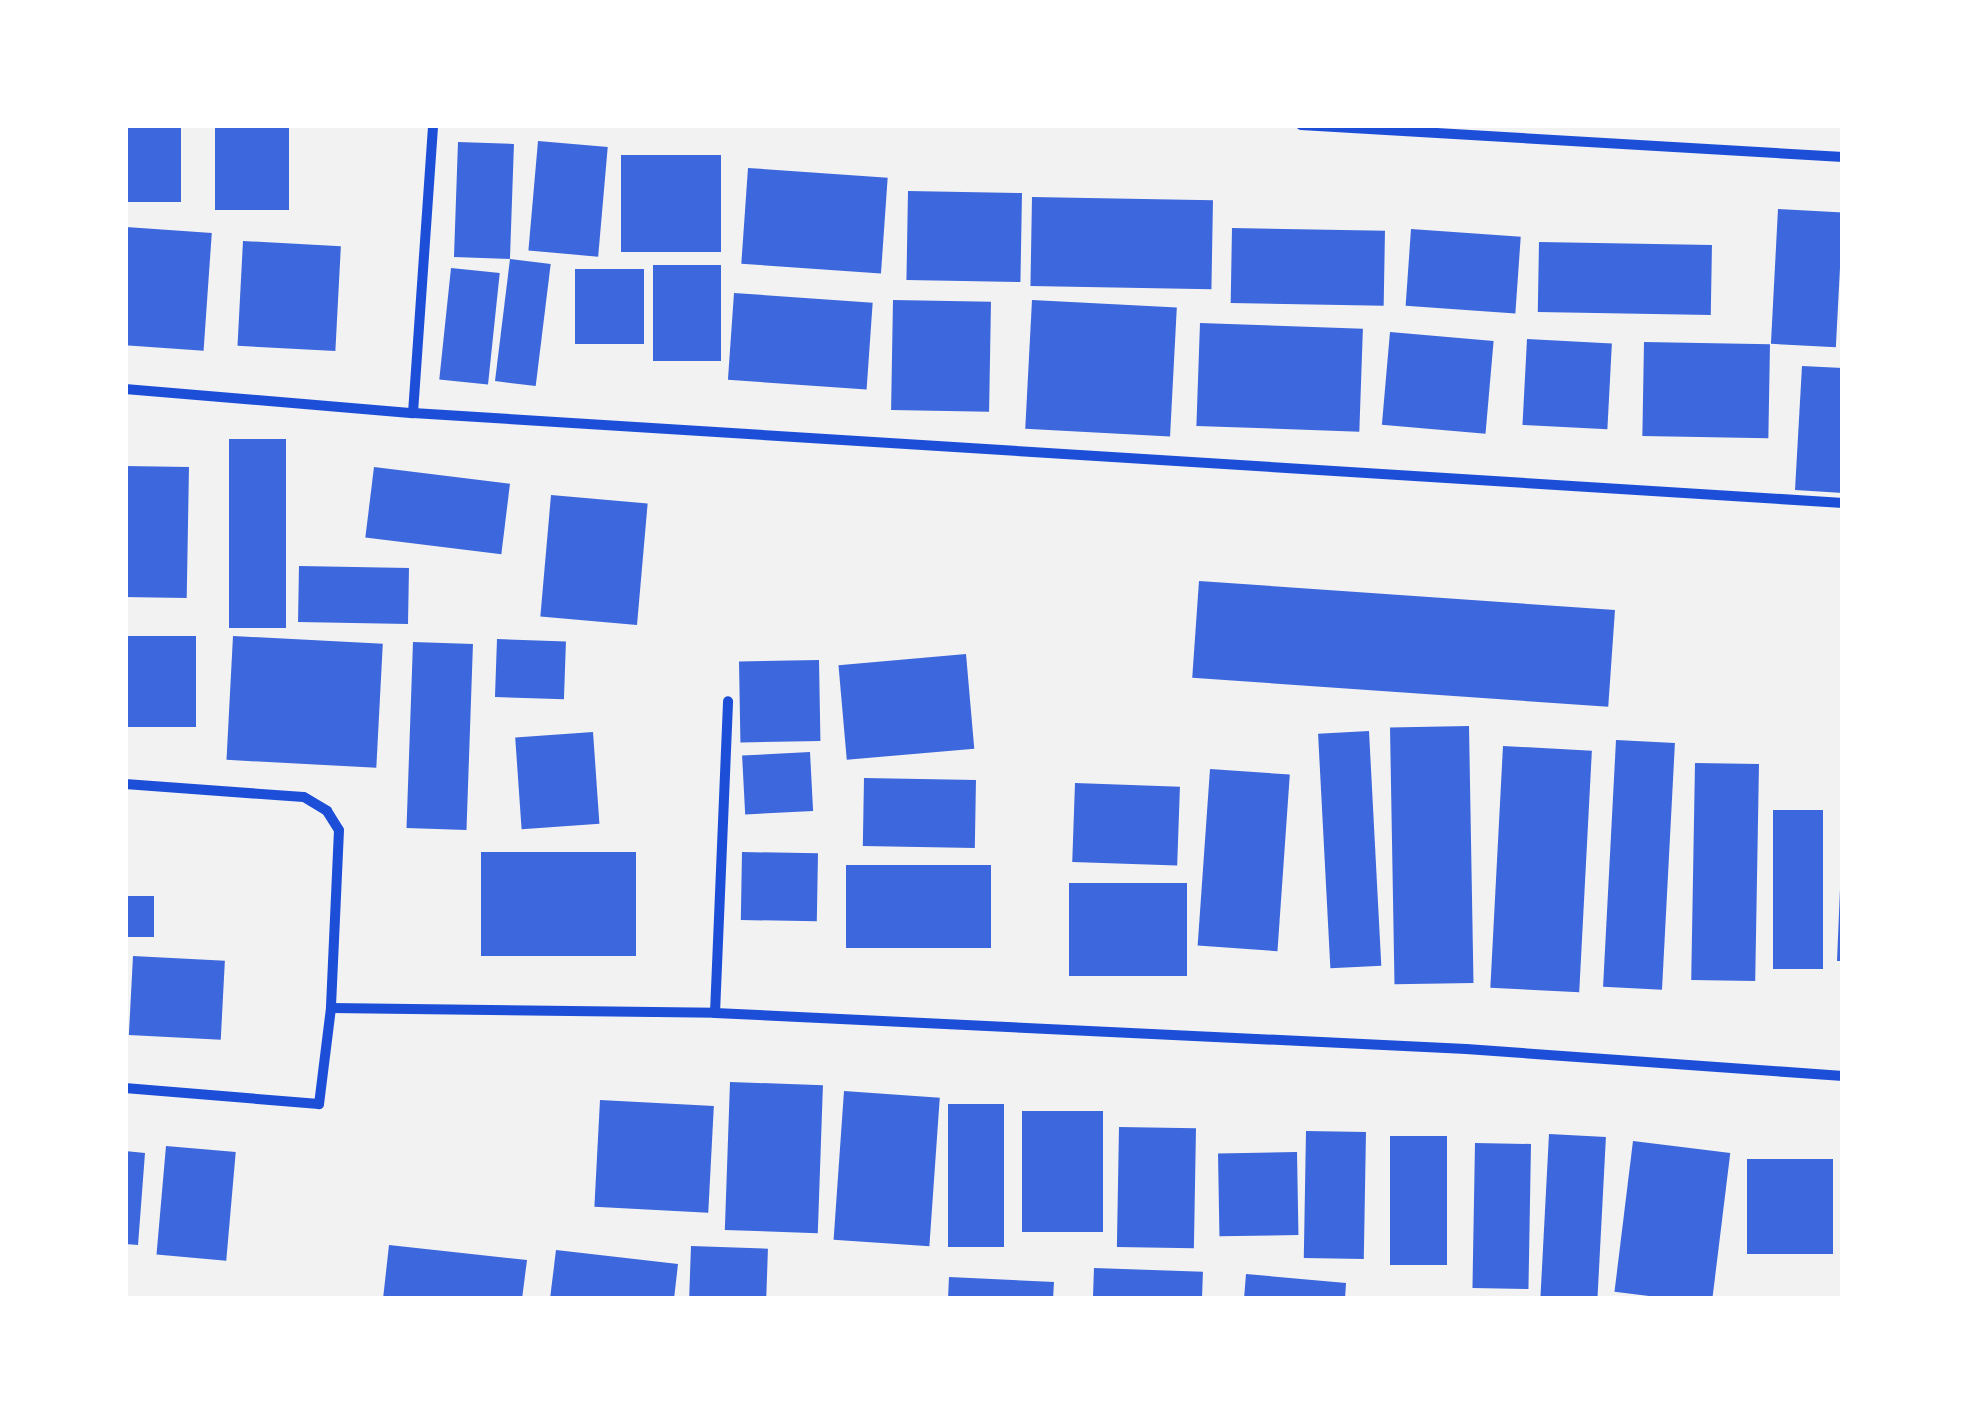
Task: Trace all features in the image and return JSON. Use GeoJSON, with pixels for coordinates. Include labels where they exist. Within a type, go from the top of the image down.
{"type":"FeatureCollection","features":[{"type":"Feature","properties":{"kind":"street"},"geometry":{"type":"LineString","coordinates":[[413,414],[433,125]]}},
{"type":"Feature","properties":{"kind":"street"},"geometry":{"type":"LineString","coordinates":[[1302,125],[1843,157]]}},
{"type":"Feature","properties":{"kind":"street"},"geometry":{"type":"LineString","coordinates":[[125,389],[413,414],[1843,503]]}},
{"type":"Feature","properties":{"kind":"street"},"geometry":{"type":"LineString","coordinates":[[715,1013],[728,701]]}},
{"type":"Feature","properties":{"kind":"street"},"geometry":{"type":"LineString","coordinates":[[125,784],[304,797],[327,811],[340,830],[330,1008],[319,1104],[125,1088]]}},
{"type":"Feature","properties":{"kind":"street"},"geometry":{"type":"LineString","coordinates":[[330,1008],[715,1013],[1466,1049],[1843,1076]]}},
{"type":"Feature","properties":{"kind":"building"},"geometry":{"type":"Polygon","coordinates":[[[125,125],[181,125],[181,202],[125,202],[125,125]]]}},
{"type":"Feature","properties":{"kind":"building"},"geometry":{"type":"Polygon","coordinates":[[[215,125],[289,125],[289,210],[215,210],[215,125]]]}},
{"type":"Feature","properties":{"kind":"building"},"geometry":{"type":"Polygon","coordinates":[[[538,141],[608,147],[598,257],[528,251],[538,141]]]}},
{"type":"Feature","properties":{"kind":"building"},"geometry":{"type":"Polygon","coordinates":[[[458,142],[514,144],[510,259],[454,257],[458,142]]]}},
{"type":"Feature","properties":{"kind":"building"},"geometry":{"type":"Polygon","coordinates":[[[621,155],[721,155],[721,252],[621,252],[621,155]]]}},
{"type":"Feature","properties":{"kind":"building"},"geometry":{"type":"Polygon","coordinates":[[[748,168],[888,178],[881,274],[741,264],[748,168]]]}},
{"type":"Feature","properties":{"kind":"building"},"geometry":{"type":"Polygon","coordinates":[[[908,191],[1022,193],[1020,282],[906,280],[908,191]]]}},
{"type":"Feature","properties":{"kind":"building"},"geometry":{"type":"Polygon","coordinates":[[[1032,197],[1213,200],[1211,289],[1030,286],[1032,197]]]}},
{"type":"Feature","properties":{"kind":"building"},"geometry":{"type":"Polygon","coordinates":[[[1778,209],[1843,212],[1836,347],[1771,344],[1778,209]]]}},
{"type":"Feature","properties":{"kind":"building"},"geometry":{"type":"Polygon","coordinates":[[[126,227],[212,233],[204,351],[125,345],[126,227]]]}},
{"type":"Feature","properties":{"kind":"building"},"geometry":{"type":"Polygon","coordinates":[[[1232,228],[1385,231],[1384,306],[1231,303],[1232,228]]]}},
{"type":"Feature","properties":{"kind":"building"},"geometry":{"type":"Polygon","coordinates":[[[1411,229],[1521,237],[1515,313],[1406,306],[1411,229]]]}},
{"type":"Feature","properties":{"kind":"building"},"geometry":{"type":"Polygon","coordinates":[[[243,241],[341,246],[335,351],[238,346],[243,241]]]}},
{"type":"Feature","properties":{"kind":"building"},"geometry":{"type":"Polygon","coordinates":[[[1539,242],[1712,245],[1711,315],[1538,312],[1539,242]]]}},
{"type":"Feature","properties":{"kind":"building"},"geometry":{"type":"Polygon","coordinates":[[[510,259],[551,264],[536,386],[495,381],[510,259]]]}},
{"type":"Feature","properties":{"kind":"building"},"geometry":{"type":"Polygon","coordinates":[[[653,265],[721,265],[721,361],[653,361],[653,265]]]}},
{"type":"Feature","properties":{"kind":"building"},"geometry":{"type":"Polygon","coordinates":[[[451,268],[500,273],[488,385],[439,379],[451,268]]]}},
{"type":"Feature","properties":{"kind":"building"},"geometry":{"type":"Polygon","coordinates":[[[575,269],[644,269],[644,344],[575,344],[575,269]]]}},
{"type":"Feature","properties":{"kind":"building"},"geometry":{"type":"Polygon","coordinates":[[[734,293],[873,303],[867,389],[728,380],[734,293]]]}},
{"type":"Feature","properties":{"kind":"building"},"geometry":{"type":"Polygon","coordinates":[[[893,300],[991,302],[989,412],[891,410],[893,300]]]}},
{"type":"Feature","properties":{"kind":"building"},"geometry":{"type":"Polygon","coordinates":[[[1032,300],[1177,308],[1170,436],[1025,429],[1032,300]]]}},
{"type":"Feature","properties":{"kind":"building"},"geometry":{"type":"Polygon","coordinates":[[[1200,323],[1363,329],[1359,432],[1196,426],[1200,323]]]}},
{"type":"Feature","properties":{"kind":"building"},"geometry":{"type":"Polygon","coordinates":[[[1390,332],[1494,341],[1485,434],[1382,425],[1390,332]]]}},
{"type":"Feature","properties":{"kind":"building"},"geometry":{"type":"Polygon","coordinates":[[[1527,339],[1612,343],[1607,429],[1522,425],[1527,339]]]}},
{"type":"Feature","properties":{"kind":"building"},"geometry":{"type":"Polygon","coordinates":[[[1644,342],[1770,344],[1768,438],[1642,436],[1644,342]]]}},
{"type":"Feature","properties":{"kind":"building"},"geometry":{"type":"Polygon","coordinates":[[[1802,366],[1843,368],[1843,493],[1795,490],[1802,366]]]}},
{"type":"Feature","properties":{"kind":"building"},"geometry":{"type":"Polygon","coordinates":[[[229,439],[286,439],[286,628],[229,628],[229,439]]]}},
{"type":"Feature","properties":{"kind":"building"},"geometry":{"type":"Polygon","coordinates":[[[125,466],[189,467],[187,598],[125,597],[125,466]]]}},
{"type":"Feature","properties":{"kind":"building"},"geometry":{"type":"Polygon","coordinates":[[[374,467],[510,484],[501,554],[365,537],[374,467]]]}},
{"type":"Feature","properties":{"kind":"building"},"geometry":{"type":"Polygon","coordinates":[[[551,495],[648,503],[637,625],[540,617],[551,495]]]}},
{"type":"Feature","properties":{"kind":"building"},"geometry":{"type":"Polygon","coordinates":[[[299,566],[409,568],[408,624],[298,622],[299,566]]]}},
{"type":"Feature","properties":{"kind":"building"},"geometry":{"type":"Polygon","coordinates":[[[1199,581],[1615,610],[1608,707],[1192,678],[1199,581]]]}},
{"type":"Feature","properties":{"kind":"building"},"geometry":{"type":"Polygon","coordinates":[[[125,636],[196,636],[196,727],[125,727],[125,636]]]}},
{"type":"Feature","properties":{"kind":"building"},"geometry":{"type":"Polygon","coordinates":[[[233,636],[383,644],[376,768],[227,760],[233,636]]]}},
{"type":"Feature","properties":{"kind":"building"},"geometry":{"type":"Polygon","coordinates":[[[497,639],[566,641],[564,699],[495,697],[497,639]]]}},
{"type":"Feature","properties":{"kind":"building"},"geometry":{"type":"Polygon","coordinates":[[[413,642],[473,644],[466,830],[407,828],[413,642]]]}},
{"type":"Feature","properties":{"kind":"building"},"geometry":{"type":"Polygon","coordinates":[[[966,654],[974,749],[847,760],[838,665],[966,654]]]}},
{"type":"Feature","properties":{"kind":"building"},"geometry":{"type":"Polygon","coordinates":[[[819,660],[820,741],[740,742],[739,661],[819,660]]]}},
{"type":"Feature","properties":{"kind":"building"},"geometry":{"type":"Polygon","coordinates":[[[1469,726],[1473,983],[1394,984],[1390,727],[1469,726]]]}},
{"type":"Feature","properties":{"kind":"building"},"geometry":{"type":"Polygon","coordinates":[[[1369,731],[1381,966],[1330,968],[1318,734],[1369,731]]]}},
{"type":"Feature","properties":{"kind":"building"},"geometry":{"type":"Polygon","coordinates":[[[593,732],[599,824],[522,829],[515,737],[593,732]]]}},
{"type":"Feature","properties":{"kind":"building"},"geometry":{"type":"Polygon","coordinates":[[[1616,740],[1675,743],[1662,990],[1603,987],[1616,740]]]}},
{"type":"Feature","properties":{"kind":"building"},"geometry":{"type":"Polygon","coordinates":[[[1503,746],[1592,751],[1579,992],[1490,988],[1503,746]]]}},
{"type":"Feature","properties":{"kind":"building"},"geometry":{"type":"Polygon","coordinates":[[[810,752],[813,811],[745,814],[742,756],[810,752]]]}},
{"type":"Feature","properties":{"kind":"building"},"geometry":{"type":"Polygon","coordinates":[[[1695,763],[1759,764],[1755,981],[1691,980],[1695,763]]]}},
{"type":"Feature","properties":{"kind":"building"},"geometry":{"type":"Polygon","coordinates":[[[1210,769],[1290,775],[1277,951],[1198,946],[1210,769]]]}},
{"type":"Feature","properties":{"kind":"building"},"geometry":{"type":"Polygon","coordinates":[[[864,778],[976,780],[975,848],[863,846],[864,778]]]}},
{"type":"Feature","properties":{"kind":"building"},"geometry":{"type":"Polygon","coordinates":[[[1075,783],[1180,787],[1177,866],[1072,862],[1075,783]]]}},
{"type":"Feature","properties":{"kind":"building"},"geometry":{"type":"Polygon","coordinates":[[[1773,810],[1823,810],[1823,969],[1773,969],[1773,810]]]}},
{"type":"Feature","properties":{"kind":"building"},"geometry":{"type":"Polygon","coordinates":[[[481,852],[636,852],[636,956],[481,956],[481,852]]]}},
{"type":"Feature","properties":{"kind":"building"},"geometry":{"type":"Polygon","coordinates":[[[742,852],[818,853],[817,921],[741,920],[742,852]]]}},
{"type":"Feature","properties":{"kind":"building"},"geometry":{"type":"Polygon","coordinates":[[[846,865],[991,865],[991,948],[846,948],[846,865]]]}},
{"type":"Feature","properties":{"kind":"building"},"geometry":{"type":"Polygon","coordinates":[[[1069,883],[1187,883],[1187,976],[1069,976],[1069,883]]]}},
{"type":"Feature","properties":{"kind":"building"},"geometry":{"type":"Polygon","coordinates":[[[1840,889],[1843,961],[1837,961],[1840,889]]]}},
{"type":"Feature","properties":{"kind":"building"},"geometry":{"type":"Polygon","coordinates":[[[125,896],[154,896],[154,937],[125,937],[125,896]]]}},
{"type":"Feature","properties":{"kind":"building"},"geometry":{"type":"Polygon","coordinates":[[[133,956],[225,961],[221,1040],[129,1035],[133,956]]]}},
{"type":"Feature","properties":{"kind":"building"},"geometry":{"type":"Polygon","coordinates":[[[730,1082],[823,1085],[818,1233],[725,1230],[730,1082]]]}},
{"type":"Feature","properties":{"kind":"building"},"geometry":{"type":"Polygon","coordinates":[[[844,1091],[940,1098],[929,1246],[834,1240],[844,1091]]]}},
{"type":"Feature","properties":{"kind":"building"},"geometry":{"type":"Polygon","coordinates":[[[600,1100],[714,1106],[708,1213],[594,1207],[600,1100]]]}},
{"type":"Feature","properties":{"kind":"building"},"geometry":{"type":"Polygon","coordinates":[[[948,1104],[1004,1104],[1004,1247],[948,1247],[948,1104]]]}},
{"type":"Feature","properties":{"kind":"building"},"geometry":{"type":"Polygon","coordinates":[[[1022,1111],[1103,1111],[1103,1232],[1022,1232],[1022,1111]]]}},
{"type":"Feature","properties":{"kind":"building"},"geometry":{"type":"Polygon","coordinates":[[[1119,1127],[1196,1128],[1194,1248],[1117,1247],[1119,1127]]]}},
{"type":"Feature","properties":{"kind":"building"},"geometry":{"type":"Polygon","coordinates":[[[1306,1131],[1366,1132],[1364,1259],[1304,1258],[1306,1131]]]}},
{"type":"Feature","properties":{"kind":"building"},"geometry":{"type":"Polygon","coordinates":[[[1549,1134],[1606,1137],[1597,1299],[1540,1299],[1549,1134]]]}},
{"type":"Feature","properties":{"kind":"building"},"geometry":{"type":"Polygon","coordinates":[[[1390,1136],[1447,1136],[1447,1265],[1390,1265],[1390,1136]]]}},
{"type":"Feature","properties":{"kind":"building"},"geometry":{"type":"Polygon","coordinates":[[[1633,1141],[1730,1153],[1712,1299],[1614,1292],[1633,1141]]]}},
{"type":"Feature","properties":{"kind":"building"},"geometry":{"type":"Polygon","coordinates":[[[1475,1143],[1531,1144],[1528,1289],[1472,1288],[1475,1143]]]}},
{"type":"Feature","properties":{"kind":"building"},"geometry":{"type":"Polygon","coordinates":[[[166,1146],[236,1152],[226,1261],[157,1255],[166,1146]]]}},
{"type":"Feature","properties":{"kind":"building"},"geometry":{"type":"Polygon","coordinates":[[[125,1151],[145,1153],[138,1245],[125,1244],[125,1151]]]}},
{"type":"Feature","properties":{"kind":"building"},"geometry":{"type":"Polygon","coordinates":[[[1297,1152],[1298,1235],[1219,1236],[1218,1153],[1297,1152]]]}},
{"type":"Feature","properties":{"kind":"building"},"geometry":{"type":"Polygon","coordinates":[[[1747,1159],[1833,1159],[1833,1254],[1747,1254],[1747,1159]]]}},
{"type":"Feature","properties":{"kind":"building"},"geometry":{"type":"Polygon","coordinates":[[[389,1245],[527,1260],[522,1299],[383,1299],[389,1245]]]}},
{"type":"Feature","properties":{"kind":"building"},"geometry":{"type":"Polygon","coordinates":[[[691,1246],[768,1249],[766,1299],[689,1299],[691,1246]]]}},
{"type":"Feature","properties":{"kind":"building"},"geometry":{"type":"Polygon","coordinates":[[[556,1250],[678,1264],[674,1299],[550,1299],[556,1250]]]}},
{"type":"Feature","properties":{"kind":"building"},"geometry":{"type":"Polygon","coordinates":[[[1094,1268],[1203,1272],[1202,1299],[1093,1299],[1094,1268]]]}},
{"type":"Feature","properties":{"kind":"building"},"geometry":{"type":"Polygon","coordinates":[[[1246,1274],[1346,1283],[1345,1299],[1244,1299],[1246,1274]]]}},
{"type":"Feature","properties":{"kind":"building"},"geometry":{"type":"Polygon","coordinates":[[[949,1277],[1054,1282],[1053,1299],[948,1299],[949,1277]]]}}]}
